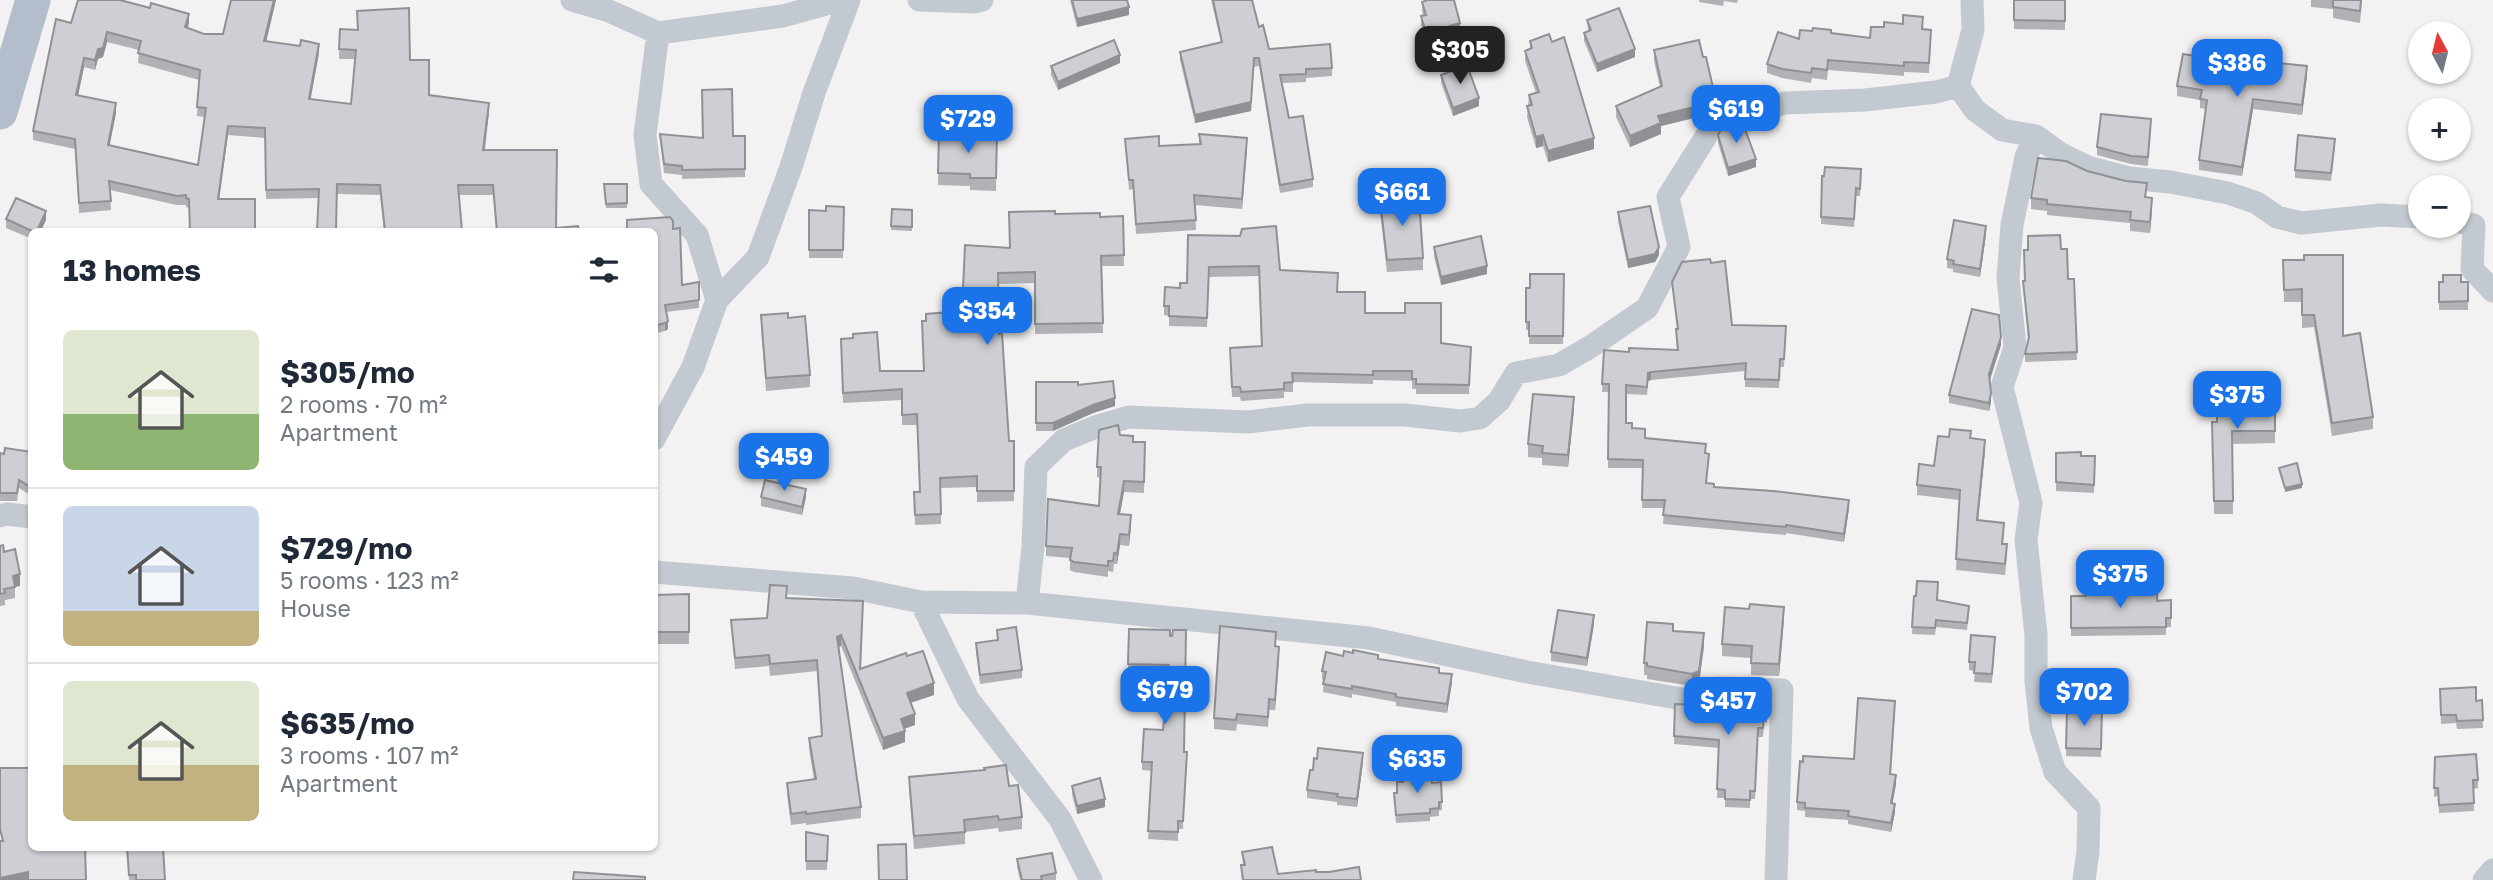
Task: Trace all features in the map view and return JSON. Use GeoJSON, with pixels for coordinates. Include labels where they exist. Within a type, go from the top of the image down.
{"type":"FeatureCollection","features":[{"type":"Feature","properties":{"kind":"main road"},"geometry":{"type":"LineString","coordinates":[[0,112],[33,0]]}},
{"type":"Feature","properties":{"kind":"street"},"geometry":{"type":"LineString","coordinates":[[572,0],[609,11],[658,33],[783,16],[841,0]]}},
{"type":"Feature","properties":{"kind":"street"},"geometry":{"type":"LineString","coordinates":[[658,432],[693,367],[718,300],[758,257],[849,0]]}},
{"type":"Feature","properties":{"kind":"street"},"geometry":{"type":"LineString","coordinates":[[919,0],[982,0]]}},
{"type":"Feature","properties":{"kind":"street"},"geometry":{"type":"LineString","coordinates":[[1958,86],[1973,30],[1972,0]]}},
{"type":"Feature","properties":{"kind":"street"},"geometry":{"type":"LineString","coordinates":[[658,33],[645,135],[650,184],[697,235],[718,300]]}},
{"type":"Feature","properties":{"kind":"street"},"geometry":{"type":"LineString","coordinates":[[1958,86],[1975,110],[2002,131],[2036,136],[2061,154],[2090,168],[2129,178],[2170,182],[2228,193],[2257,203],[2277,217],[2301,223],[2381,215],[2408,216]]}},
{"type":"Feature","properties":{"kind":"street"},"geometry":{"type":"LineString","coordinates":[[1027,603],[1036,467],[1064,440],[1098,426],[1129,418],[1248,422],[1308,415],[1405,415],[1460,421],[1480,418],[1499,401],[1516,373],[1559,365],[1647,308],[1679,247],[1668,197],[1715,122],[1785,103],[1865,100],[1936,92],[1958,86]]}},
{"type":"Feature","properties":{"kind":"street"},"geometry":{"type":"LineString","coordinates":[[2036,136],[2026,157],[2012,225],[2008,278],[2015,347],[2002,387],[2031,503],[2026,540],[2036,635],[2036,681],[2041,728],[2055,772],[2090,807],[2084,880]]}},
{"type":"Feature","properties":{"kind":"street"},"geometry":{"type":"LineString","coordinates":[[2471,224],[2474,225],[2472,269],[2493,291]]}},
{"type":"Feature","properties":{"kind":"street"},"geometry":{"type":"LineString","coordinates":[[0,516],[7,514],[28,517]]}},
{"type":"Feature","properties":{"kind":"street"},"geometry":{"type":"LineString","coordinates":[[658,572],[853,588],[921,602],[1027,603],[1369,638],[1527,672],[1695,701],[1720,688],[1782,690],[1776,880]]}},
{"type":"Feature","properties":{"kind":"street"},"geometry":{"type":"LineString","coordinates":[[921,602],[968,699],[1060,819],[1091,880]]}},
{"type":"Feature","properties":{"kind":"street"},"geometry":{"type":"LineString","coordinates":[[2484,880],[2493,870]]}},
{"type":"Feature","properties":{"kind":"building"},"geometry":{"type":"Polygon","coordinates":[[[78,0],[120,0],[150,8],[151,3],[189,14],[185,27],[204,34],[223,34],[231,0],[274,0],[264,41],[300,46],[301,40],[319,44],[309,99],[351,104],[356,50],[339,49],[340,29],[358,30],[357,11],[409,8],[410,60],[429,60],[429,95],[489,103],[483,150],[557,150],[556,228],[497,228],[493,185],[458,185],[462,228],[385,228],[380,185],[337,184],[336,228],[317,228],[319,189],[266,190],[265,128],[228,126],[218,199],[255,199],[255,228],[190,228],[189,199],[186,195],[177,196],[109,181],[111,201],[79,203],[75,139],[33,131],[56,19],[71,23],[78,0]],[[107,32],[103,48],[98,49],[95,60],[84,58],[76,95],[116,103],[108,145],[198,165],[206,108],[197,107],[200,70],[138,53],[141,41],[107,32]]]}},
{"type":"Feature","properties":{"kind":"building"},"geometry":{"type":"Polygon","coordinates":[[[1072,0],[1127,0],[1129,7],[1077,19],[1072,0]]]}},
{"type":"Feature","properties":{"kind":"building"},"geometry":{"type":"Polygon","coordinates":[[[1213,0],[1252,0],[1259,27],[1263,25],[1269,49],[1330,44],[1332,68],[1306,69],[1306,74],[1280,75],[1289,118],[1303,116],[1313,179],[1280,185],[1259,58],[1254,58],[1251,102],[1195,115],[1180,52],[1222,42],[1213,0]]]}},
{"type":"Feature","properties":{"kind":"building"},"geometry":{"type":"Polygon","coordinates":[[[1454,0],[1460,23],[1426,33],[1421,16],[1426,15],[1422,2],[1454,0]]]}},
{"type":"Feature","properties":{"kind":"building"},"geometry":{"type":"Polygon","coordinates":[[[2014,0],[2065,0],[2065,21],[2014,20],[2014,0]]]}},
{"type":"Feature","properties":{"kind":"building"},"geometry":{"type":"Polygon","coordinates":[[[2333,0],[2361,0],[2360,11],[2333,7],[2333,0]]]}},
{"type":"Feature","properties":{"kind":"building"},"geometry":{"type":"Polygon","coordinates":[[[1619,8],[1635,49],[1597,64],[1584,33],[1591,30],[1587,20],[1619,8]]]}},
{"type":"Feature","properties":{"kind":"building"},"geometry":{"type":"Polygon","coordinates":[[[1903,15],[1923,17],[1922,29],[1931,30],[1929,63],[1904,62],[1904,66],[1828,60],[1827,70],[1812,68],[1811,73],[1767,64],[1778,32],[1799,39],[1800,30],[1812,31],[1813,28],[1870,38],[1871,27],[1884,27],[1884,22],[1903,24],[1903,15]]]}},
{"type":"Feature","properties":{"kind":"building"},"geometry":{"type":"Polygon","coordinates":[[[1549,34],[1552,42],[1564,37],[1594,138],[1548,151],[1543,135],[1536,137],[1527,106],[1532,105],[1529,95],[1539,92],[1525,51],[1532,48],[1530,41],[1549,34]]]}},
{"type":"Feature","properties":{"kind":"building"},"geometry":{"type":"Polygon","coordinates":[[[1114,40],[1120,55],[1058,82],[1051,66],[1114,40]]]}},
{"type":"Feature","properties":{"kind":"building"},"geometry":{"type":"Polygon","coordinates":[[[1699,40],[1715,96],[1702,105],[1658,116],[1661,123],[1630,136],[1616,106],[1662,86],[1654,50],[1699,40]]]}},
{"type":"Feature","properties":{"kind":"building"},"geometry":{"type":"Polygon","coordinates":[[[2183,54],[2249,65],[2252,55],[2270,58],[2269,62],[2307,66],[2302,105],[2253,99],[2242,167],[2199,160],[2207,100],[2200,99],[2202,90],[2177,86],[2183,54]]]}},
{"type":"Feature","properties":{"kind":"building"},"geometry":{"type":"Polygon","coordinates":[[[1467,65],[1479,98],[1453,108],[1441,75],[1467,65]]]}},
{"type":"Feature","properties":{"kind":"building"},"geometry":{"type":"Polygon","coordinates":[[[732,89],[733,136],[745,136],[745,169],[682,170],[682,166],[664,164],[660,134],[703,138],[702,90],[732,89]]]}},
{"type":"Feature","properties":{"kind":"building"},"geometry":{"type":"Polygon","coordinates":[[[2101,114],[2151,119],[2148,157],[2131,156],[2097,147],[2101,114]]]}},
{"type":"Feature","properties":{"kind":"building"},"geometry":{"type":"Polygon","coordinates":[[[1742,121],[1756,159],[1728,168],[1718,135],[1723,126],[1742,121]]]}},
{"type":"Feature","properties":{"kind":"building"},"geometry":{"type":"Polygon","coordinates":[[[939,133],[997,134],[996,178],[970,178],[970,174],[938,173],[939,133]]]}},
{"type":"Feature","properties":{"kind":"building"},"geometry":{"type":"Polygon","coordinates":[[[1199,134],[1247,138],[1242,199],[1194,195],[1196,220],[1136,224],[1133,180],[1129,180],[1125,139],[1159,136],[1159,146],[1201,144],[1199,134]]]}},
{"type":"Feature","properties":{"kind":"building"},"geometry":{"type":"Polygon","coordinates":[[[2298,135],[2335,139],[2331,173],[2295,170],[2298,135]]]}},
{"type":"Feature","properties":{"kind":"building"},"geometry":{"type":"Polygon","coordinates":[[[2038,158],[2066,161],[2087,171],[2126,181],[2147,183],[2145,197],[2152,198],[2150,222],[2130,220],[2131,212],[2047,204],[2047,200],[2031,198],[2038,158]]]}},
{"type":"Feature","properties":{"kind":"building"},"geometry":{"type":"Polygon","coordinates":[[[1825,167],[1861,169],[1860,189],[1856,188],[1854,219],[1821,217],[1822,176],[1825,167]]]}},
{"type":"Feature","properties":{"kind":"building"},"geometry":{"type":"Polygon","coordinates":[[[604,184],[627,184],[627,203],[606,204],[604,184]]]}},
{"type":"Feature","properties":{"kind":"building"},"geometry":{"type":"Polygon","coordinates":[[[1419,197],[1423,258],[1387,260],[1380,200],[1419,197]]]}},
{"type":"Feature","properties":{"kind":"building"},"geometry":{"type":"Polygon","coordinates":[[[16,198],[46,211],[38,228],[28,229],[6,219],[16,198]]]}},
{"type":"Feature","properties":{"kind":"building"},"geometry":{"type":"Polygon","coordinates":[[[826,206],[844,207],[843,250],[809,250],[809,210],[826,211],[826,206]]]}},
{"type":"Feature","properties":{"kind":"building"},"geometry":{"type":"Polygon","coordinates":[[[1650,206],[1659,247],[1655,254],[1628,260],[1618,212],[1650,206]]]}},
{"type":"Feature","properties":{"kind":"building"},"geometry":{"type":"Polygon","coordinates":[[[892,209],[912,210],[912,227],[891,226],[892,209]]]}},
{"type":"Feature","properties":{"kind":"building"},"geometry":{"type":"Polygon","coordinates":[[[1055,211],[1055,214],[1100,213],[1100,217],[1123,216],[1124,255],[1101,256],[1103,323],[1035,324],[1035,272],[998,273],[999,334],[1002,333],[1009,441],[1014,441],[1014,491],[977,491],[977,476],[940,478],[941,514],[915,515],[914,492],[920,492],[917,414],[902,415],[902,389],[843,393],[841,339],[853,338],[853,334],[877,332],[880,371],[924,371],[922,321],[926,321],[926,314],[962,311],[965,245],[1010,248],[1009,212],[1055,211]]]}},
{"type":"Feature","properties":{"kind":"building"},"geometry":{"type":"Polygon","coordinates":[[[670,217],[673,229],[680,228],[682,285],[699,282],[699,300],[665,305],[668,321],[665,323],[658,325],[658,228],[627,228],[627,220],[670,217]]]}},
{"type":"Feature","properties":{"kind":"building"},"geometry":{"type":"Polygon","coordinates":[[[1954,220],[1986,226],[1980,269],[1953,264],[1954,261],[1947,259],[1954,220]]]}},
{"type":"Feature","properties":{"kind":"building"},"geometry":{"type":"Polygon","coordinates":[[[1276,226],[1280,270],[1338,273],[1337,292],[1365,292],[1365,313],[1405,313],[1405,303],[1441,303],[1441,343],[1471,347],[1469,385],[1416,384],[1416,379],[1412,379],[1412,371],[1373,371],[1373,375],[1292,373],[1293,382],[1284,383],[1284,389],[1241,392],[1240,387],[1232,387],[1230,348],[1262,346],[1259,266],[1209,267],[1207,318],[1169,316],[1169,306],[1164,306],[1165,287],[1180,288],[1180,283],[1187,283],[1188,235],[1240,236],[1242,229],[1276,226]]]}},
{"type":"Feature","properties":{"kind":"building"},"geometry":{"type":"Polygon","coordinates":[[[2060,235],[2061,249],[2067,249],[2068,279],[2074,279],[2077,352],[2025,354],[2029,337],[2023,281],[2024,250],[2028,250],[2028,236],[2060,235]]]}},
{"type":"Feature","properties":{"kind":"building"},"geometry":{"type":"Polygon","coordinates":[[[1481,236],[1487,266],[1441,277],[1434,247],[1481,236]]]}},
{"type":"Feature","properties":{"kind":"building"},"geometry":{"type":"Polygon","coordinates":[[[2304,255],[2343,255],[2343,336],[2360,333],[2373,417],[2332,423],[2314,315],[2302,315],[2302,289],[2284,290],[2283,260],[2304,260],[2304,255]]]}},
{"type":"Feature","properties":{"kind":"building"},"geometry":{"type":"Polygon","coordinates":[[[1710,259],[1711,263],[1725,261],[1732,325],[1786,326],[1784,359],[1780,359],[1779,380],[1745,379],[1746,363],[1651,372],[1648,373],[1647,387],[1626,385],[1626,423],[1632,423],[1632,428],[1645,429],[1645,438],[1706,444],[1705,453],[1709,454],[1706,483],[1714,484],[1714,487],[1849,500],[1844,534],[1786,525],[1663,515],[1665,500],[1642,500],[1643,460],[1608,459],[1609,384],[1602,384],[1604,350],[1678,350],[1672,282],[1682,262],[1710,259]]]}},
{"type":"Feature","properties":{"kind":"building"},"geometry":{"type":"Polygon","coordinates":[[[1530,274],[1564,274],[1563,336],[1529,336],[1529,322],[1526,322],[1526,288],[1530,288],[1530,274]]]}},
{"type":"Feature","properties":{"kind":"building"},"geometry":{"type":"Polygon","coordinates":[[[2443,275],[2461,275],[2461,282],[2468,282],[2468,301],[2439,302],[2439,282],[2443,282],[2443,275]]]}},
{"type":"Feature","properties":{"kind":"building"},"geometry":{"type":"Polygon","coordinates":[[[1972,309],[1999,315],[2001,337],[1989,374],[1989,403],[1949,395],[1972,309]]]}},
{"type":"Feature","properties":{"kind":"building"},"geometry":{"type":"Polygon","coordinates":[[[788,313],[788,318],[805,316],[810,375],[766,378],[761,315],[788,313]]]}},
{"type":"Feature","properties":{"kind":"building"},"geometry":{"type":"Polygon","coordinates":[[[1113,381],[1115,398],[1053,423],[1036,423],[1036,382],[1078,382],[1078,385],[1113,381]]]}},
{"type":"Feature","properties":{"kind":"building"},"geometry":{"type":"Polygon","coordinates":[[[2261,386],[2261,396],[2275,396],[2275,431],[2232,431],[2233,501],[2214,501],[2212,422],[2217,422],[2220,389],[2261,386]]]}},
{"type":"Feature","properties":{"kind":"building"},"geometry":{"type":"Polygon","coordinates":[[[1533,394],[1574,397],[1568,455],[1542,453],[1543,446],[1528,444],[1533,394]]]}},
{"type":"Feature","properties":{"kind":"building"},"geometry":{"type":"Polygon","coordinates":[[[1118,425],[1120,435],[1133,436],[1133,442],[1145,442],[1144,482],[1124,481],[1118,514],[1131,515],[1129,535],[1120,534],[1117,554],[1114,553],[1113,561],[1108,561],[1108,566],[1074,562],[1070,560],[1072,548],[1046,546],[1048,499],[1099,506],[1099,430],[1118,425]]]}},
{"type":"Feature","properties":{"kind":"building"},"geometry":{"type":"Polygon","coordinates":[[[1950,429],[1971,431],[1970,438],[1985,440],[1977,520],[2004,523],[2002,544],[2007,544],[2005,564],[1956,559],[1960,490],[1917,485],[1919,464],[1934,466],[1938,436],[1949,437],[1950,429]]]}},
{"type":"Feature","properties":{"kind":"building"},"geometry":{"type":"Polygon","coordinates":[[[5,448],[28,451],[28,486],[19,480],[17,493],[0,493],[0,453],[4,454],[5,448]]]}},
{"type":"Feature","properties":{"kind":"building"},"geometry":{"type":"Polygon","coordinates":[[[2081,452],[2081,456],[2095,456],[2094,485],[2056,482],[2056,453],[2081,452]]]}},
{"type":"Feature","properties":{"kind":"building"},"geometry":{"type":"Polygon","coordinates":[[[2297,463],[2302,484],[2285,488],[2279,468],[2297,463]]]}},
{"type":"Feature","properties":{"kind":"building"},"geometry":{"type":"Polygon","coordinates":[[[765,480],[806,489],[802,507],[761,497],[765,480]]]}},
{"type":"Feature","properties":{"kind":"building"},"geometry":{"type":"Polygon","coordinates":[[[3,545],[4,552],[15,549],[20,574],[13,576],[15,587],[4,589],[5,593],[0,594],[0,546],[3,545]]]}},
{"type":"Feature","properties":{"kind":"building"},"geometry":{"type":"Polygon","coordinates":[[[1917,581],[1938,582],[1937,600],[1969,606],[1967,623],[1936,620],[1935,628],[1912,627],[1917,581]]]}},
{"type":"Feature","properties":{"kind":"building"},"geometry":{"type":"Polygon","coordinates":[[[770,585],[787,586],[786,598],[863,601],[860,669],[906,653],[907,656],[923,651],[934,683],[907,693],[915,714],[901,719],[905,731],[883,738],[841,635],[837,637],[861,807],[791,814],[787,783],[816,779],[809,738],[822,736],[817,660],[770,664],[769,655],[735,658],[731,620],[767,618],[770,585]]]}},
{"type":"Feature","properties":{"kind":"building"},"geometry":{"type":"Polygon","coordinates":[[[2157,590],[2157,601],[2171,600],[2171,618],[2166,618],[2166,627],[2071,628],[2071,596],[2086,596],[2086,592],[2157,590]]]}},
{"type":"Feature","properties":{"kind":"building"},"geometry":{"type":"Polygon","coordinates":[[[689,594],[689,632],[658,632],[658,595],[689,594]]]}},
{"type":"Feature","properties":{"kind":"building"},"geometry":{"type":"Polygon","coordinates":[[[1750,604],[1784,607],[1779,664],[1751,663],[1752,646],[1722,644],[1725,607],[1749,609],[1750,604]]]}},
{"type":"Feature","properties":{"kind":"building"},"geometry":{"type":"Polygon","coordinates":[[[1558,610],[1594,615],[1587,658],[1551,652],[1558,610]]]}},
{"type":"Feature","properties":{"kind":"building"},"geometry":{"type":"Polygon","coordinates":[[[1647,622],[1673,624],[1673,631],[1704,633],[1699,671],[1692,674],[1647,666],[1647,663],[1644,663],[1647,622]]]}},
{"type":"Feature","properties":{"kind":"building"},"geometry":{"type":"Polygon","coordinates":[[[1220,626],[1276,632],[1275,646],[1279,647],[1275,700],[1269,699],[1268,717],[1237,714],[1236,720],[1214,718],[1220,626]]]}},
{"type":"Feature","properties":{"kind":"building"},"geometry":{"type":"Polygon","coordinates":[[[1016,627],[1022,670],[980,675],[976,643],[998,640],[997,630],[1016,627]]]}},
{"type":"Feature","properties":{"kind":"building"},"geometry":{"type":"Polygon","coordinates":[[[1129,629],[1170,630],[1170,636],[1173,630],[1186,630],[1184,752],[1187,752],[1183,821],[1178,821],[1178,832],[1148,831],[1152,762],[1142,762],[1144,729],[1163,730],[1169,665],[1128,664],[1129,629]]]}},
{"type":"Feature","properties":{"kind":"building"},"geometry":{"type":"Polygon","coordinates":[[[1971,635],[1995,637],[1992,674],[1974,673],[1975,662],[1969,662],[1971,635]]]}},
{"type":"Feature","properties":{"kind":"building"},"geometry":{"type":"Polygon","coordinates":[[[1353,650],[1378,655],[1378,659],[1439,668],[1439,673],[1452,674],[1447,704],[1396,697],[1396,694],[1352,686],[1352,689],[1323,684],[1326,672],[1322,671],[1326,652],[1343,656],[1344,651],[1353,653],[1353,650]]]}},
{"type":"Feature","properties":{"kind":"building"},"geometry":{"type":"Polygon","coordinates":[[[2476,687],[2476,701],[2482,700],[2483,720],[2457,721],[2456,715],[2441,715],[2440,689],[2476,687]]]}},
{"type":"Feature","properties":{"kind":"building"},"geometry":{"type":"Polygon","coordinates":[[[1723,694],[1768,695],[1763,728],[1758,728],[1755,791],[1750,791],[1750,800],[1725,799],[1725,790],[1717,789],[1719,740],[1674,736],[1675,704],[1699,705],[1723,694]]]}},
{"type":"Feature","properties":{"kind":"building"},"geometry":{"type":"Polygon","coordinates":[[[1858,698],[1895,701],[1890,774],[1896,775],[1891,823],[1848,816],[1849,811],[1805,808],[1805,803],[1797,802],[1800,761],[1803,762],[1803,756],[1854,759],[1858,698]]]}},
{"type":"Feature","properties":{"kind":"building"},"geometry":{"type":"Polygon","coordinates":[[[2067,708],[2102,708],[2101,749],[2066,748],[2067,708]]]}},
{"type":"Feature","properties":{"kind":"building"},"geometry":{"type":"Polygon","coordinates":[[[1318,748],[1363,753],[1357,799],[1307,790],[1310,770],[1313,770],[1314,758],[1317,759],[1318,748]]]}},
{"type":"Feature","properties":{"kind":"building"},"geometry":{"type":"Polygon","coordinates":[[[2476,754],[2478,780],[2473,780],[2474,803],[2439,805],[2438,788],[2434,788],[2435,757],[2476,754]]]}},
{"type":"Feature","properties":{"kind":"building"},"geometry":{"type":"Polygon","coordinates":[[[1006,765],[1009,786],[1018,785],[1022,817],[999,820],[998,816],[964,820],[965,832],[914,836],[909,777],[985,770],[984,768],[1006,765]]]}},
{"type":"Feature","properties":{"kind":"building"},"geometry":{"type":"Polygon","coordinates":[[[0,768],[28,768],[28,851],[85,851],[86,880],[28,880],[28,872],[0,878],[0,841],[3,841],[0,829],[0,768]]]}},
{"type":"Feature","properties":{"kind":"building"},"geometry":{"type":"Polygon","coordinates":[[[1420,774],[1420,778],[1432,777],[1432,783],[1441,782],[1442,802],[1439,802],[1439,808],[1430,809],[1430,813],[1396,815],[1394,793],[1397,793],[1397,782],[1403,782],[1403,776],[1420,774]]]}},
{"type":"Feature","properties":{"kind":"building"},"geometry":{"type":"Polygon","coordinates":[[[1100,778],[1105,799],[1077,806],[1072,786],[1100,778]]]}},
{"type":"Feature","properties":{"kind":"building"},"geometry":{"type":"Polygon","coordinates":[[[806,832],[828,836],[827,861],[806,861],[806,832]]]}},
{"type":"Feature","properties":{"kind":"building"},"geometry":{"type":"Polygon","coordinates":[[[906,844],[907,880],[879,880],[878,845],[906,844]]]}},
{"type":"Feature","properties":{"kind":"building"},"geometry":{"type":"Polygon","coordinates":[[[1272,847],[1278,874],[1316,870],[1329,872],[1359,867],[1361,880],[1243,880],[1241,865],[1245,865],[1242,852],[1272,847]]]}},
{"type":"Feature","properties":{"kind":"building"},"geometry":{"type":"Polygon","coordinates":[[[127,851],[163,851],[165,880],[136,880],[136,875],[129,875],[127,851]]]}},
{"type":"Feature","properties":{"kind":"building"},"geometry":{"type":"Polygon","coordinates":[[[1052,853],[1056,873],[1041,876],[1042,880],[1022,880],[1017,859],[1052,853]]]}},
{"type":"Feature","properties":{"kind":"building"},"geometry":{"type":"Polygon","coordinates":[[[574,872],[645,877],[645,880],[573,880],[574,872]]]}}]}
